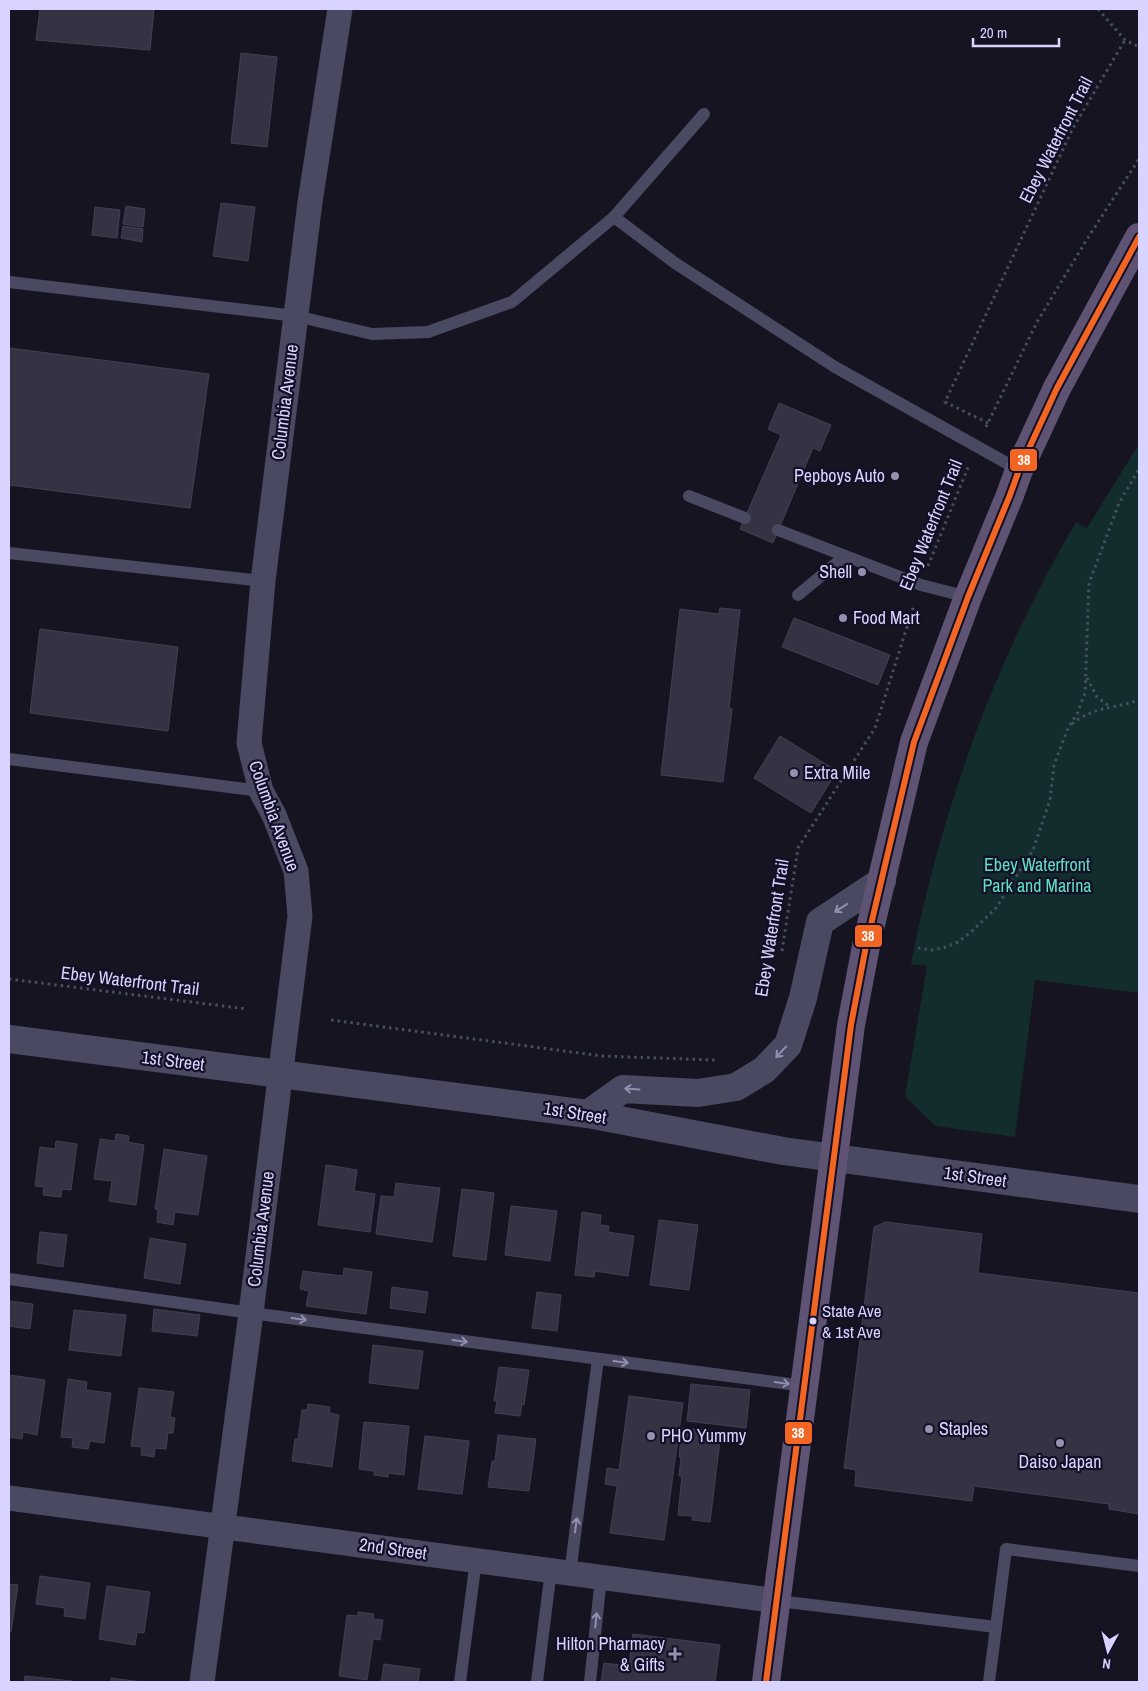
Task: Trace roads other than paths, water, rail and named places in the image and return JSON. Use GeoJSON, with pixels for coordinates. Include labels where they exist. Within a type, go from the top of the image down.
{"type":"FeatureCollection","features":[{"type":"Feature","properties":{"kind":"main road"},"geometry":{"type":"LineString","coordinates":[[766,1682],[778,1601],[851,1025],[866,946],[914,742],[968,597],[1019,470],[1057,388],[1139,237]]}},
{"type":"Feature","properties":{"kind":"street","name":"Columbia Avenue"},"geometry":{"type":"LineString","coordinates":[[202,1682],[251,1313],[300,916],[296,871],[274,815],[262,791],[248,743],[263,581],[310,202],[340,9]]}},
{"type":"Feature","properties":{"kind":"street"},"geometry":{"type":"LineString","coordinates":[[588,1114],[623,1088],[698,1093],[736,1087],[764,1070],[788,1045],[803,998],[820,922],[882,881]]}},
{"type":"Feature","properties":{"kind":"street","name":"1st Street"},"geometry":{"type":"LineString","coordinates":[[9,1039],[588,1114],[783,1151],[1139,1199]]}},
{"type":"Feature","properties":{"kind":"street","name":"2nd Street"},"geometry":{"type":"LineString","coordinates":[[9,1498],[778,1601]]}},
{"type":"Feature","properties":{"kind":"lane"},"geometry":{"type":"LineString","coordinates":[[9,282],[296,316],[372,334],[428,332],[512,302],[614,217],[704,114]]}},
{"type":"Feature","properties":{"kind":"lane"},"geometry":{"type":"LineString","coordinates":[[614,217],[675,263],[835,367],[1019,470]]}},
{"type":"Feature","properties":{"kind":"lane"},"geometry":{"type":"LineString","coordinates":[[689,496],[746,518]]}},
{"type":"Feature","properties":{"kind":"lane"},"geometry":{"type":"LineString","coordinates":[[778,530],[921,585],[968,597]]}},
{"type":"Feature","properties":{"kind":"lane"},"geometry":{"type":"LineString","coordinates":[[9,553],[263,581]]}},
{"type":"Feature","properties":{"kind":"lane"},"geometry":{"type":"LineString","coordinates":[[798,595],[845,556]]}},
{"type":"Feature","properties":{"kind":"lane"},"geometry":{"type":"LineString","coordinates":[[9,758],[262,791]]}},
{"type":"Feature","properties":{"kind":"lane"},"geometry":{"type":"LineString","coordinates":[[9,1279],[805,1386]]}},
{"type":"Feature","properties":{"kind":"lane"},"geometry":{"type":"LineString","coordinates":[[537,1682],[561,1572],[598,1359]]}},
{"type":"Feature","properties":{"kind":"lane"},"geometry":{"type":"LineString","coordinates":[[989,1682],[1006,1549],[1139,1566]]}},
{"type":"Feature","properties":{"kind":"lane"},"geometry":{"type":"LineString","coordinates":[[460,1682],[476,1560]]}},
{"type":"Feature","properties":{"kind":"lane"},"geometry":{"type":"LineString","coordinates":[[590,1682],[601,1577]]}},
{"type":"Feature","properties":{"kind":"lane"},"geometry":{"type":"LineString","coordinates":[[778,1601],[996,1627]]}},
{"type":"Feature","properties":{"kind":"place","name":"Pepboys Auto"},"geometry":{"type":"Point","coordinates":[895,476]}},
{"type":"Feature","properties":{"kind":"place","name":"Shell"},"geometry":{"type":"Point","coordinates":[862,572]}},
{"type":"Feature","properties":{"kind":"place","name":"Food Mart"},"geometry":{"type":"Point","coordinates":[843,618]}},
{"type":"Feature","properties":{"kind":"place","name":"Extra Mile"},"geometry":{"type":"Point","coordinates":[794,773]}},
{"type":"Feature","properties":{"kind":"place","name":"State Ave & 1st Ave"},"geometry":{"type":"Point","coordinates":[813,1321]}},
{"type":"Feature","properties":{"kind":"place","name":"Staples"},"geometry":{"type":"Point","coordinates":[929,1429]}},
{"type":"Feature","properties":{"kind":"place","name":"PHO Yummy"},"geometry":{"type":"Point","coordinates":[651,1436]}},
{"type":"Feature","properties":{"kind":"place","name":"Daiso Japan"},"geometry":{"type":"Point","coordinates":[1060,1443]}},
{"type":"Feature","properties":{"kind":"place","name":"Hilton Pharmacy & Gifts"},"geometry":{"type":"Point","coordinates":[675,1654]}},
{"type":"Feature","properties":{"kind":"park label","name":"Ebey Waterfront Park and Marina"},"geometry":{"type":"Point","coordinates":[1037,875]}}]}
